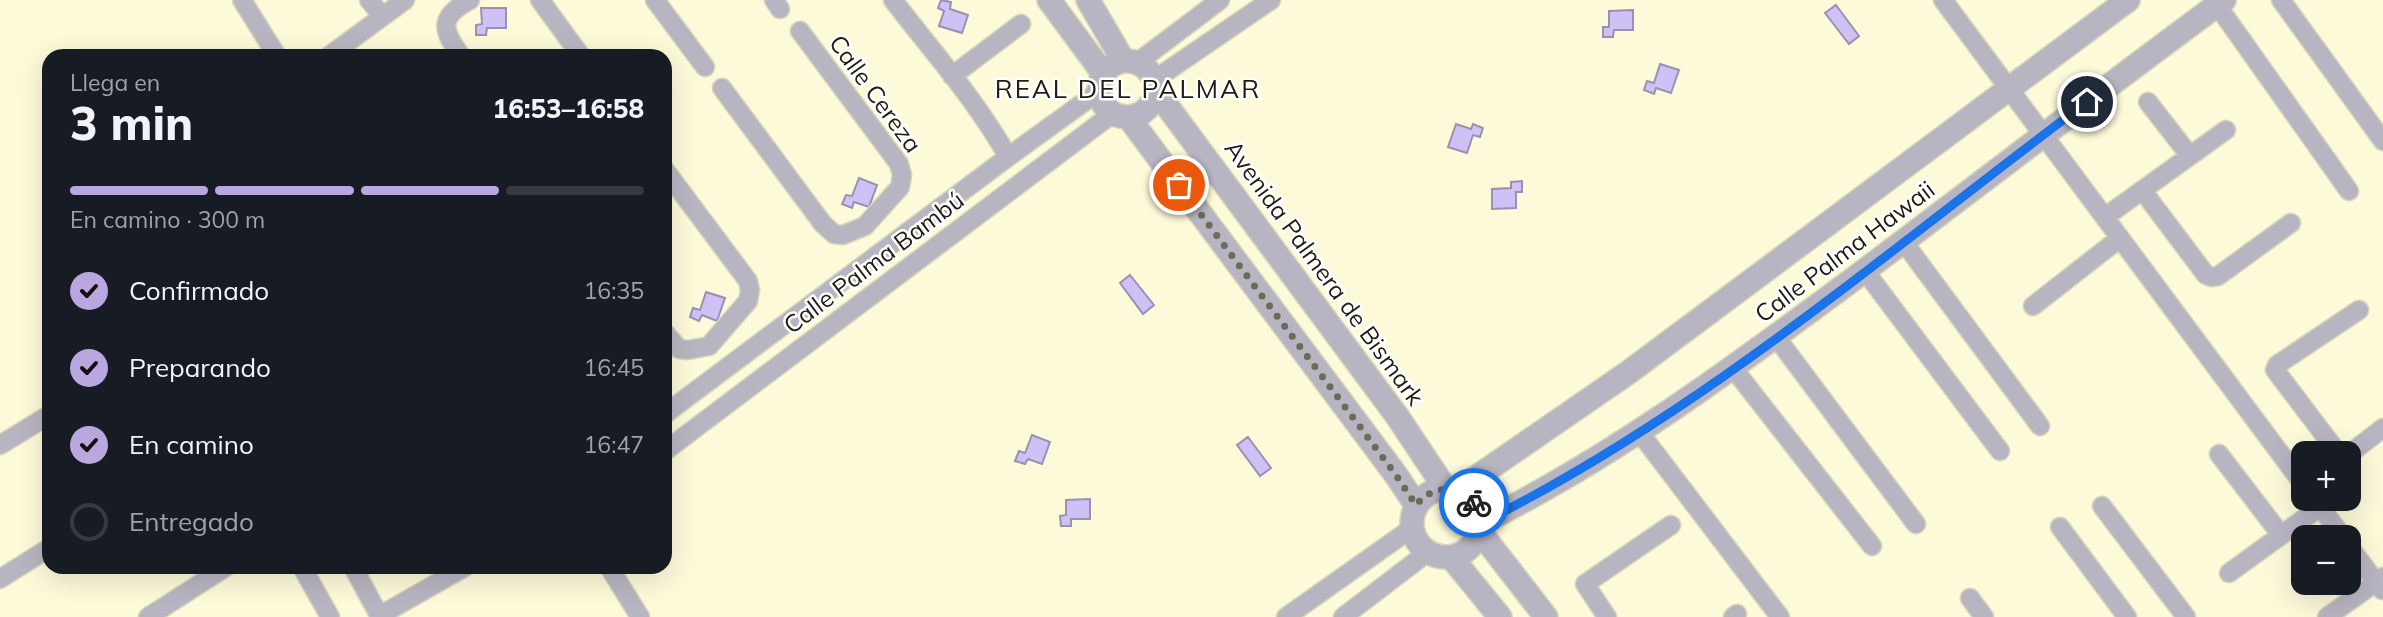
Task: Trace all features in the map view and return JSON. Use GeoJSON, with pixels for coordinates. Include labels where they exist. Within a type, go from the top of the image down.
{"type":"FeatureCollection","features":[{"type":"Feature","properties":{"kind":"street"},"geometry":{"type":"LineString","coordinates":[[242,0],[273,49]]}},
{"type":"Feature","properties":{"kind":"street"},"geometry":{"type":"LineString","coordinates":[[369,0],[382,16]]}},
{"type":"Feature","properties":{"kind":"street"},"geometry":{"type":"LineString","coordinates":[[339,49],[405,0]]}},
{"type":"Feature","properties":{"kind":"street"},"geometry":{"type":"LineString","coordinates":[[540,0],[576,49]]}},
{"type":"Feature","properties":{"kind":"street"},"geometry":{"type":"LineString","coordinates":[[656,0],[705,67]]}},
{"type":"Feature","properties":{"kind":"street"},"geometry":{"type":"LineString","coordinates":[[893,0],[999,140],[1008,157]]}},
{"type":"Feature","properties":{"kind":"street"},"geometry":{"type":"LineString","coordinates":[[1049,0],[1100,83],[1103,105],[1121,116],[1396,475],[1416,505]]}},
{"type":"Feature","properties":{"kind":"street"},"geometry":{"type":"LineString","coordinates":[[1088,0],[1131,61],[1148,69],[1155,86],[1152,103],[1146,111],[1121,116]]}},
{"type":"Feature","properties":{"kind":"street"},"geometry":{"type":"LineString","coordinates":[[1100,83],[1111,64],[1131,61],[1220,0]]}},
{"type":"Feature","properties":{"kind":"street"},"geometry":{"type":"LineString","coordinates":[[1155,86],[1271,0]]}},
{"type":"Feature","properties":{"kind":"street"},"geometry":{"type":"LineString","coordinates":[[1943,0],[2291,468]]}},
{"type":"Feature","properties":{"kind":"street","name":"Calle Palma Hawaii"},"geometry":{"type":"LineString","coordinates":[[1452,489],[1629,372],[2128,0]]}},
{"type":"Feature","properties":{"kind":"street"},"geometry":{"type":"LineString","coordinates":[[2281,0],[2383,141]]}},
{"type":"Feature","properties":{"kind":"street"},"geometry":{"type":"LineString","coordinates":[[456,49],[445,34],[446,20],[460,2]]}},
{"type":"Feature","properties":{"kind":"street"},"geometry":{"type":"LineString","coordinates":[[2220,3],[2349,191]]}},
{"type":"Feature","properties":{"kind":"street","name":"Calle Palma Hawaii"},"geometry":{"type":"LineString","coordinates":[[1480,527],[1640,433],[1734,368],[2220,3]]}},
{"type":"Feature","properties":{"kind":"street"},"geometry":{"type":"LineString","coordinates":[[952,76],[1021,24]]}},
{"type":"Feature","properties":{"kind":"street","name":"Calle Cereza"},"geometry":{"type":"LineString","coordinates":[[800,31],[899,164],[902,176],[900,187],[865,226]]}},
{"type":"Feature","properties":{"kind":"street","name":"Calle Palma Bambú"},"geometry":{"type":"LineString","coordinates":[[672,409],[884,252],[1100,83]]}},
{"type":"Feature","properties":{"kind":"street","name":"Avenida Palmera de Bismark"},"geometry":{"type":"LineString","coordinates":[[1155,86],[1452,489]]}},
{"type":"Feature","properties":{"kind":"street"},"geometry":{"type":"LineString","coordinates":[[722,88],[823,224],[834,234],[843,235],[865,226],[884,252]]}},
{"type":"Feature","properties":{"kind":"street"},"geometry":{"type":"LineString","coordinates":[[2148,102],[2190,156]]}},
{"type":"Feature","properties":{"kind":"street","name":"Calle Palma Bambú"},"geometry":{"type":"LineString","coordinates":[[672,446],[1121,116]]}},
{"type":"Feature","properties":{"kind":"street"},"geometry":{"type":"LineString","coordinates":[[2105,217],[2227,130]]}},
{"type":"Feature","properties":{"kind":"street"},"geometry":{"type":"LineString","coordinates":[[672,179],[748,281],[750,290],[748,301],[709,346],[679,349],[672,341]]}},
{"type":"Feature","properties":{"kind":"street"},"geometry":{"type":"LineString","coordinates":[[2142,190],[2206,275],[2211,277],[2218,276],[2291,223]]}},
{"type":"Feature","properties":{"kind":"street"},"geometry":{"type":"LineString","coordinates":[[2033,306],[2120,238]]}},
{"type":"Feature","properties":{"kind":"street"},"geometry":{"type":"LineString","coordinates":[[1903,241],[2040,426]]}},
{"type":"Feature","properties":{"kind":"street"},"geometry":{"type":"LineString","coordinates":[[1865,271],[2000,451]]}},
{"type":"Feature","properties":{"kind":"street"},"geometry":{"type":"LineString","coordinates":[[2329,441],[2275,370],[2277,365],[2358,310]]}},
{"type":"Feature","properties":{"kind":"street"},"geometry":{"type":"LineString","coordinates":[[1776,337],[1916,524]]}},
{"type":"Feature","properties":{"kind":"street"},"geometry":{"type":"LineString","coordinates":[[709,346],[726,369]]}},
{"type":"Feature","properties":{"kind":"street"},"geometry":{"type":"LineString","coordinates":[[1734,368],[1872,546]]}},
{"type":"Feature","properties":{"kind":"street"},"geometry":{"type":"LineString","coordinates":[[0,445],[42,419]]}},
{"type":"Feature","properties":{"kind":"street"},"geometry":{"type":"LineString","coordinates":[[2361,445],[2383,428]]}},
{"type":"Feature","properties":{"kind":"street"},"geometry":{"type":"LineString","coordinates":[[1640,433],[1780,617]]}},
{"type":"Feature","properties":{"kind":"street"},"geometry":{"type":"LineString","coordinates":[[2219,454],[2281,535]]}},
{"type":"Feature","properties":{"kind":"street"},"geometry":{"type":"LineString","coordinates":[[1480,527],[1474,544],[1464,553],[1439,557],[1417,542],[1412,528],[1412,516],[1416,505],[1424,496],[1434,491],[1452,489],[1474,503],[1480,527],[1546,617]]}},
{"type":"Feature","properties":{"kind":"street"},"geometry":{"type":"LineString","coordinates":[[2102,506],[2186,617]]}},
{"type":"Feature","properties":{"kind":"street"},"geometry":{"type":"LineString","coordinates":[[2229,573],[2281,535],[2308,511]]}},
{"type":"Feature","properties":{"kind":"street"},"geometry":{"type":"LineString","coordinates":[[2323,511],[2334,525]]}},
{"type":"Feature","properties":{"kind":"street"},"geometry":{"type":"LineString","coordinates":[[1607,617],[1585,584],[1671,525]]}},
{"type":"Feature","properties":{"kind":"street"},"geometry":{"type":"LineString","coordinates":[[2060,527],[2127,617]]}},
{"type":"Feature","properties":{"kind":"street"},"geometry":{"type":"LineString","coordinates":[[1286,617],[1412,528]]}},
{"type":"Feature","properties":{"kind":"street"},"geometry":{"type":"LineString","coordinates":[[0,579],[42,552]]}},
{"type":"Feature","properties":{"kind":"street"},"geometry":{"type":"LineString","coordinates":[[1343,617],[1428,552]]}},
{"type":"Feature","properties":{"kind":"street"},"geometry":{"type":"LineString","coordinates":[[1451,557],[1500,617]]}},
{"type":"Feature","properties":{"kind":"street"},"geometry":{"type":"LineString","coordinates":[[2327,617],[2381,584],[2361,560]]}},
{"type":"Feature","properties":{"kind":"street"},"geometry":{"type":"LineString","coordinates":[[148,617],[215,574]]}},
{"type":"Feature","properties":{"kind":"street"},"geometry":{"type":"LineString","coordinates":[[306,574],[330,617]]}},
{"type":"Feature","properties":{"kind":"street"},"geometry":{"type":"LineString","coordinates":[[357,574],[379,617],[453,574]]}},
{"type":"Feature","properties":{"kind":"street"},"geometry":{"type":"LineString","coordinates":[[613,574],[640,617]]}},
{"type":"Feature","properties":{"kind":"street"},"geometry":{"type":"LineString","coordinates":[[1969,598],[1983,617]]}},
{"type":"Feature","properties":{"kind":"shaded area"},"geometry":{"type":"Polygon","coordinates":[[[941,0],[951,2],[950,9],[968,15],[962,33],[939,26],[944,11],[938,8],[941,0]]]}},
{"type":"Feature","properties":{"kind":"shaded area"},"geometry":{"type":"Polygon","coordinates":[[[1836,5],[1859,36],[1849,44],[1825,13],[1836,5]]]}},
{"type":"Feature","properties":{"kind":"shaded area"},"geometry":{"type":"Polygon","coordinates":[[[481,8],[506,8],[506,28],[487,28],[486,35],[476,35],[476,25],[482,24],[481,8]]]}},
{"type":"Feature","properties":{"kind":"shaded area"},"geometry":{"type":"Polygon","coordinates":[[[1633,10],[1633,30],[1614,30],[1613,37],[1603,37],[1603,27],[1609,27],[1609,11],[1633,10]]]}},
{"type":"Feature","properties":{"kind":"shaded area"},"geometry":{"type":"Polygon","coordinates":[[[1660,64],[1679,70],[1671,93],[1656,88],[1654,94],[1644,90],[1647,81],[1654,83],[1660,64]]]}},
{"type":"Feature","properties":{"kind":"shaded area"},"geometry":{"type":"Polygon","coordinates":[[[1456,124],[1471,129],[1473,124],[1483,128],[1480,137],[1473,135],[1467,153],[1448,147],[1456,124]]]}},
{"type":"Feature","properties":{"kind":"shaded area"},"geometry":{"type":"Polygon","coordinates":[[[859,178],[877,185],[869,207],[854,202],[852,208],[842,204],[846,195],[852,196],[859,178]]]}},
{"type":"Feature","properties":{"kind":"shaded area"},"geometry":{"type":"Polygon","coordinates":[[[1522,181],[1522,192],[1516,192],[1516,208],[1492,209],[1492,189],[1511,188],[1511,182],[1522,181]]]}},
{"type":"Feature","properties":{"kind":"shaded area"},"geometry":{"type":"Polygon","coordinates":[[[1130,275],[1154,305],[1143,314],[1120,283],[1130,275]]]}},
{"type":"Feature","properties":{"kind":"shaded area"},"geometry":{"type":"Polygon","coordinates":[[[706,292],[725,298],[717,321],[702,315],[699,321],[690,317],[693,308],[700,310],[706,292]]]}},
{"type":"Feature","properties":{"kind":"shaded area"},"geometry":{"type":"Polygon","coordinates":[[[1032,435],[1050,442],[1042,464],[1028,459],[1025,464],[1015,461],[1019,451],[1025,453],[1032,435]]]}},
{"type":"Feature","properties":{"kind":"shaded area"},"geometry":{"type":"Polygon","coordinates":[[[1248,437],[1271,468],[1260,476],[1237,445],[1248,437]]]}},
{"type":"Feature","properties":{"kind":"shaded area"},"geometry":{"type":"Polygon","coordinates":[[[1090,499],[1090,519],[1071,519],[1071,526],[1061,526],[1060,516],[1066,515],[1066,500],[1090,499]]]}},
{"type":"Feature","properties":{"kind":"way so far"},"geometry":{"type":"LineString","coordinates":[[1179,185],[1416,505],[1424,496],[1445,488],[1458,490],[1474,503]]}},
{"type":"Feature","properties":{"kind":"district","name":"REAL DEL PALMAR"},"geometry":{"type":"Point","coordinates":[1128,89]}},
{"type":"Feature","properties":{"kind":"route"},"geometry":{"type":"LineString","coordinates":[[1474,503],[1481,523],[1640,433],[1734,368],[1865,271],[2087,102]]}}]}
